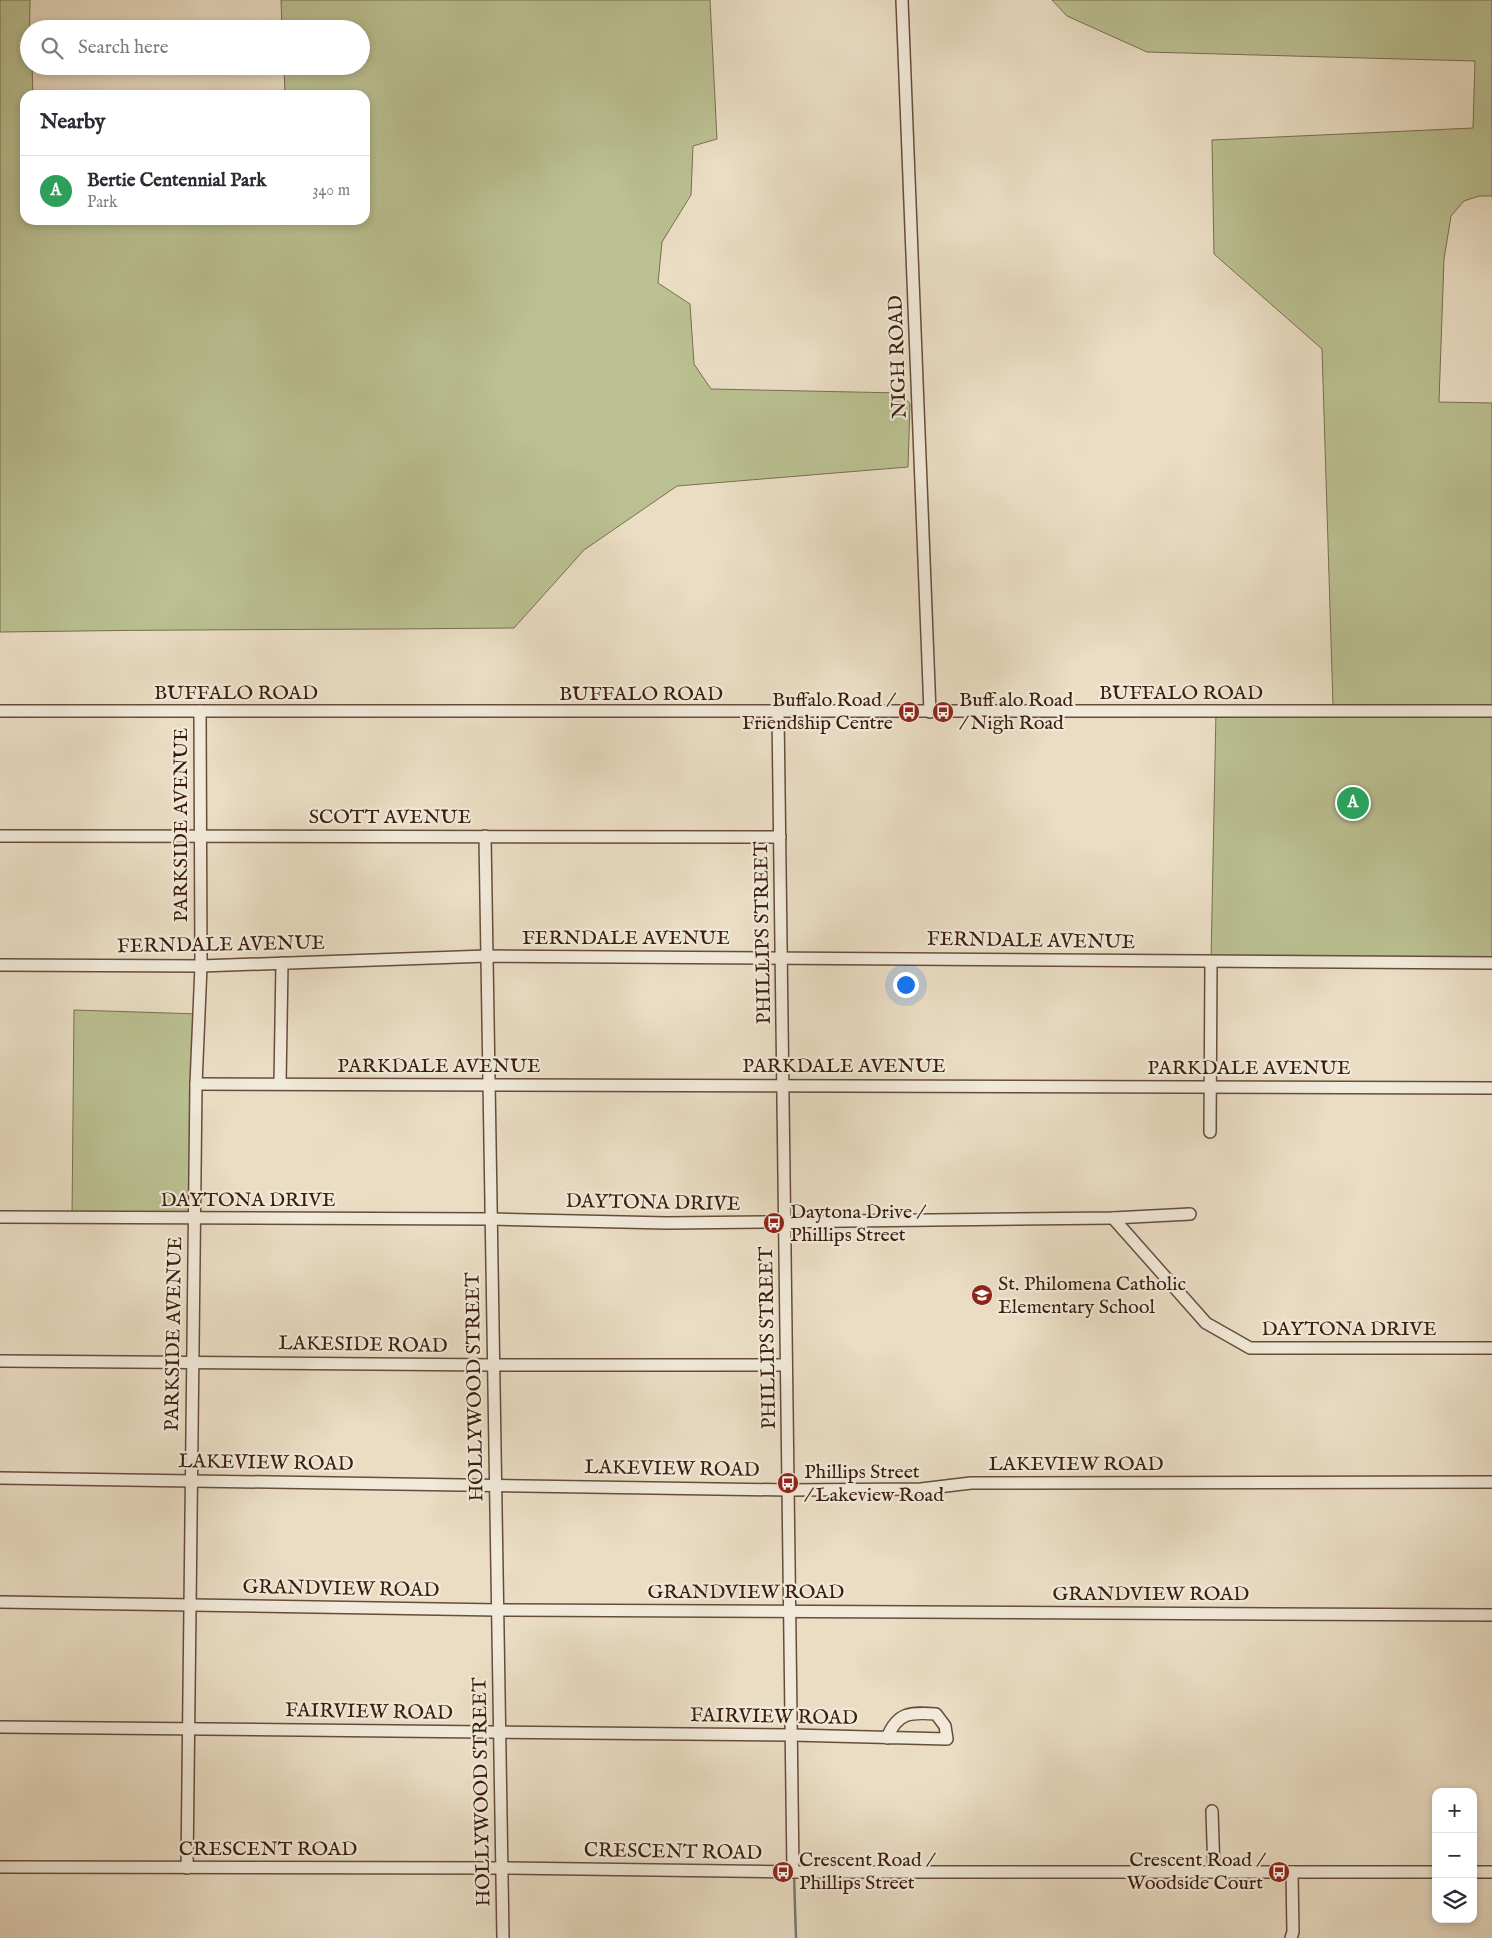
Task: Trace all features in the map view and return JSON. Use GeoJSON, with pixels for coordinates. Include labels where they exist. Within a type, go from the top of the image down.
{"type":"FeatureCollection","features":[{"type":"Feature","properties":{"kind":"street","name":"NIGH ROAD"},"geometry":{"type":"LineString","coordinates":[[902,0],[930,712]]}},
{"type":"Feature","properties":{"kind":"street","name":"BUFFALO ROAD"},"geometry":{"type":"LineString","coordinates":[[0,711],[1492,712]]}},
{"type":"Feature","properties":{"kind":"street","name":"PARKSIDE AVENUE"},"geometry":{"type":"LineString","coordinates":[[187,1868],[196,1084],[201,966],[200,711]]}},
{"type":"Feature","properties":{"kind":"street","name":"PHILLIPS STREET"},"geometry":{"type":"LineString","coordinates":[[778,713],[792,1735],[797,1872]]}},
{"type":"Feature","properties":{"kind":"street","name":"SCOTT AVENUE"},"geometry":{"type":"LineString","coordinates":[[0,836],[780,837]]}},
{"type":"Feature","properties":{"kind":"street","name":"HOLLYWOOD STREET"},"geometry":{"type":"LineString","coordinates":[[485,836],[494,1365],[494,1485],[498,1610],[503,1938]]}},
{"type":"Feature","properties":{"kind":"street","name":"FERNDALE AVENUE"},"geometry":{"type":"LineString","coordinates":[[0,965],[201,966],[487,956],[1211,962],[1492,962]]}},
{"type":"Feature","properties":{"kind":"street"},"geometry":{"type":"LineString","coordinates":[[1210,1132],[1212,1087],[1211,962]]}},
{"type":"Feature","properties":{"kind":"street"},"geometry":{"type":"LineString","coordinates":[[280,1084],[282,963]]}},
{"type":"Feature","properties":{"kind":"street","name":"PARKDALE AVENUE"},"geometry":{"type":"LineString","coordinates":[[196,1084],[1492,1088]]}},
{"type":"Feature","properties":{"kind":"street"},"geometry":{"type":"LineString","coordinates":[[1113,1218],[1190,1214]]}},
{"type":"Feature","properties":{"kind":"street","name":"DAYTONA DRIVE"},"geometry":{"type":"LineString","coordinates":[[0,1217],[491,1219],[667,1224],[1113,1218],[1206,1323],[1250,1348],[1492,1348]]}},
{"type":"Feature","properties":{"kind":"street","name":"LAKESIDE ROAD"},"geometry":{"type":"LineString","coordinates":[[0,1361],[786,1365]]}},
{"type":"Feature","properties":{"kind":"street","name":"LAKEVIEW ROAD"},"geometry":{"type":"LineString","coordinates":[[0,1478],[788,1490],[921,1489],[971,1483],[1492,1482]]}},
{"type":"Feature","properties":{"kind":"street","name":"GRANDVIEW ROAD"},"geometry":{"type":"LineString","coordinates":[[0,1602],[498,1610],[1492,1615]]}},
{"type":"Feature","properties":{"kind":"street","name":"FAIRVIEW ROAD"},"geometry":{"type":"LineString","coordinates":[[0,1727],[792,1735],[947,1740],[944,1726],[936,1714],[914,1712],[901,1717],[891,1728],[887,1738]]}},
{"type":"Feature","properties":{"kind":"street"},"geometry":{"type":"LineString","coordinates":[[1212,1811],[1214,1872]]}},
{"type":"Feature","properties":{"kind":"street","name":"CRESCENT ROAD"},"geometry":{"type":"LineString","coordinates":[[0,1867],[501,1868],[797,1872],[1432,1872]]}},
{"type":"Feature","properties":{"kind":"street"},"geometry":{"type":"LineString","coordinates":[[1291,1938],[1293,1932],[1292,1872]]}},
{"type":"Feature","properties":{"kind":"street"},"geometry":{"type":"LineString","coordinates":[[1477,1872],[1492,1872]]}},
{"type":"Feature","properties":{"kind":"green space"},"geometry":{"type":"Polygon","coordinates":[[[0,0],[30,0],[30,20],[20,20],[20,75],[32,75],[33,90],[20,90],[20,225],[370,225],[370,90],[285,90],[284,75],[370,75],[370,20],[282,20],[281,0],[710,0],[717,139],[693,146],[691,195],[662,242],[658,283],[690,304],[694,364],[711,389],[901,393],[910,404],[908,467],[677,486],[584,550],[514,628],[0,632],[0,0]]]}},
{"type":"Feature","properties":{"kind":"green space"},"geometry":{"type":"Polygon","coordinates":[[[1052,0],[1492,0],[1492,196],[1479,196],[1464,201],[1451,216],[1444,259],[1439,402],[1492,403],[1492,705],[1333,705],[1322,349],[1214,254],[1212,140],[1473,128],[1475,61],[1147,52],[1067,16],[1052,0]]]}},
{"type":"Feature","properties":{"kind":"green space"},"geometry":{"type":"Polygon","coordinates":[[[1216,711],[1492,712],[1492,962],[1211,961],[1216,711]]]}},
{"type":"Feature","properties":{"kind":"green space"},"geometry":{"type":"Polygon","coordinates":[[[74,1010],[199,1014],[194,1219],[72,1218],[74,1010]]]}},
{"type":"Feature","properties":{"kind":"waterway"},"geometry":{"type":"LineString","coordinates":[[794,1875],[796,1938]]}},
{"type":"Feature","properties":{"kind":"place","name":"Buffalo Road / Friendship Centre"},"geometry":{"type":"Point","coordinates":[909,712]}},
{"type":"Feature","properties":{"kind":"place","name":"Buff alo Road / Nigh Road"},"geometry":{"type":"Point","coordinates":[943,712]}},
{"type":"Feature","properties":{"kind":"place","name":"Bertie Centennial Park"},"geometry":{"type":"Point","coordinates":[1353,803]}},
{"type":"Feature","properties":{"kind":"place","name":"Daytona Drive / Phillips Street"},"geometry":{"type":"Point","coordinates":[774,1223]}},
{"type":"Feature","properties":{"kind":"place","name":"St. Philomena Catholic Elementary School"},"geometry":{"type":"Point","coordinates":[982,1295]}},
{"type":"Feature","properties":{"kind":"place","name":"Phillips Street / Lakeview Road"},"geometry":{"type":"Point","coordinates":[788,1483]}},
{"type":"Feature","properties":{"kind":"place","name":"Crescent Road / Phillips Street"},"geometry":{"type":"Point","coordinates":[783,1872]}},
{"type":"Feature","properties":{"kind":"place","name":"Crescent Road / Woodside Court"},"geometry":{"type":"Point","coordinates":[1279,1872]}}]}
